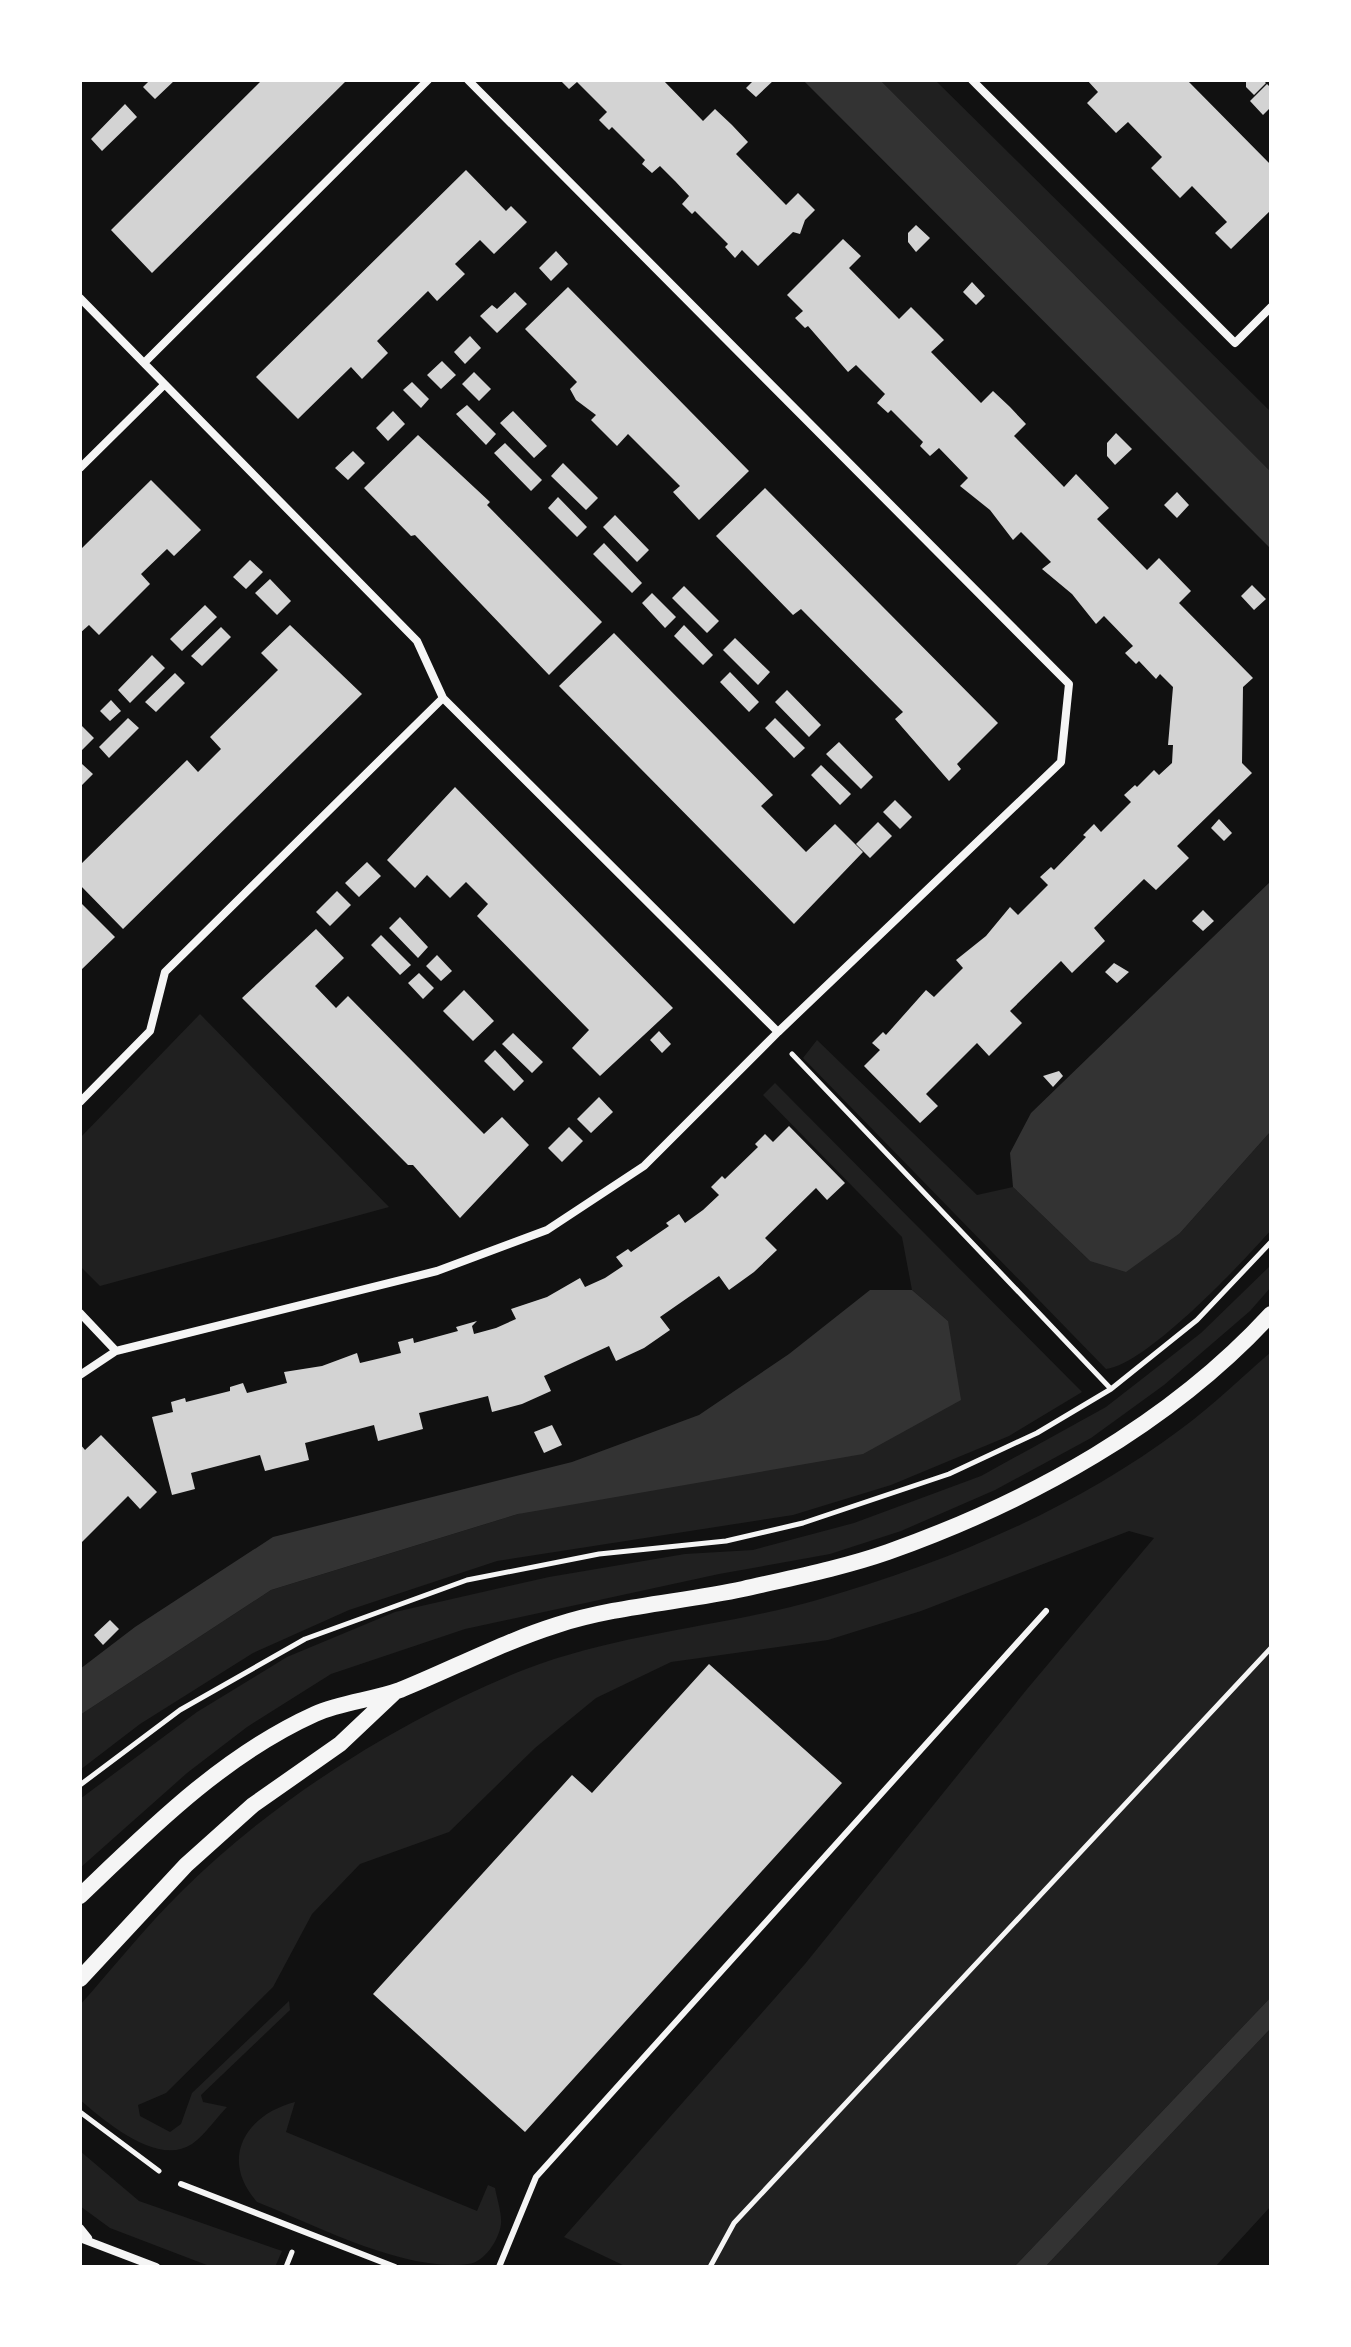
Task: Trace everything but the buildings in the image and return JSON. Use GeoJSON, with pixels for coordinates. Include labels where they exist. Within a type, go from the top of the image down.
{"type":"FeatureCollection","features":[{"type":"Feature","properties":{"kind":"main road"},"geometry":{"type":"LineString","coordinates":[[80,1896],[152,1827],[224,1768],[316,1713],[396,1692],[558,1624],[744,1588],[887,1553],[1027,1494],[1102,1450],[1177,1398],[1248,1338],[1271,1314]]}},
{"type":"Feature","properties":{"kind":"main road"},"geometry":{"type":"LineString","coordinates":[[80,1979],[186,1865],[253,1805],[340,1744],[396,1692]]}},
{"type":"Feature","properties":{"kind":"street"},"geometry":{"type":"LineString","coordinates":[[144,363],[428,80]]}},
{"type":"Feature","properties":{"kind":"street"},"geometry":{"type":"LineString","coordinates":[[80,1375],[116,1351],[437,1271],[547,1230],[644,1166],[778,1032],[1061,762],[1069,684],[468,80]]}},
{"type":"Feature","properties":{"kind":"street"},"geometry":{"type":"LineString","coordinates":[[972,80],[1235,343],[1271,307]]}},
{"type":"Feature","properties":{"kind":"street"},"geometry":{"type":"LineString","coordinates":[[80,298],[163,386],[417,641],[443,698],[778,1032]]}},
{"type":"Feature","properties":{"kind":"street"},"geometry":{"type":"LineString","coordinates":[[80,468],[163,386]]}},
{"type":"Feature","properties":{"kind":"street"},"geometry":{"type":"LineString","coordinates":[[80,1102],[150,1031],[165,972],[443,698]]}},
{"type":"Feature","properties":{"kind":"street"},"geometry":{"type":"LineString","coordinates":[[80,1313],[116,1351]]}},
{"type":"Feature","properties":{"kind":"street"},"geometry":{"type":"LineString","coordinates":[[80,2228],[84,2238],[156,2267]]}},
{"type":"Feature","properties":{"kind":"lane"},"geometry":{"type":"LineString","coordinates":[[499,2267],[536,2177],[1046,1611]]}},
{"type":"Feature","properties":{"kind":"lane"},"geometry":{"type":"LineString","coordinates":[[181,2184],[395,2267]]}},
{"type":"Feature","properties":{"kind":"path"},"geometry":{"type":"LineString","coordinates":[[778,1032],[797,1063],[1111,1389]]}},
{"type":"Feature","properties":{"kind":"path"},"geometry":{"type":"LineString","coordinates":[[80,1785],[180,1710],[305,1639],[467,1580],[599,1554],[726,1541],[803,1523],[949,1474],[1037,1433],[1111,1389],[1197,1320],[1271,1242]]}},
{"type":"Feature","properties":{"kind":"path"},"geometry":{"type":"LineString","coordinates":[[710,2267],[734,2223],[1271,1648]]}},
{"type":"Feature","properties":{"kind":"path"},"geometry":{"type":"LineString","coordinates":[[80,2112],[137,2158],[181,2184]]}},
{"type":"Feature","properties":{"kind":"shaded area"},"geometry":{"type":"Polygon","coordinates":[[[803,80],[880,80],[1271,472],[1271,549],[803,80]]]}},
{"type":"Feature","properties":{"kind":"shaded area"},"geometry":{"type":"Polygon","coordinates":[[[880,80],[935,80],[1271,412],[1271,472],[880,80]]]}},
{"type":"Feature","properties":{"kind":"shaded area"},"geometry":{"type":"Polygon","coordinates":[[[1271,881],[1271,1131],[1180,1233],[1126,1272],[1090,1261],[1013,1187],[1010,1153],[1031,1113],[1271,881]]]}},
{"type":"Feature","properties":{"kind":"shaded area"},"geometry":{"type":"Polygon","coordinates":[[[200,1014],[389,1207],[100,1286],[80,1266],[80,1138],[200,1014]]]}},
{"type":"Feature","properties":{"kind":"shaded area"},"geometry":{"type":"Polygon","coordinates":[[[817,1040],[977,1195],[1013,1187],[1090,1261],[1180,1233],[1271,1131],[1271,1230],[1216,1288],[1168,1332],[1124,1363],[1106,1369],[803,1058],[817,1040]]]}},
{"type":"Feature","properties":{"kind":"shaded area"},"geometry":{"type":"Polygon","coordinates":[[[775,1083],[1082,1392],[1009,1436],[891,1485],[793,1515],[497,1561],[349,1610],[253,1653],[140,1724],[80,1770],[80,1715],[271,1590],[518,1514],[948,1321],[912,1290],[902,1237],[763,1095],[775,1083]]]}},
{"type":"Feature","properties":{"kind":"shaded area"},"geometry":{"type":"Polygon","coordinates":[[[1271,1265],[1271,1287],[1250,1311],[1164,1385],[1091,1438],[995,1490],[901,1531],[830,1554],[719,1574],[465,1629],[331,1674],[247,1727],[187,1773],[80,1868],[80,1799],[197,1712],[287,1657],[395,1612],[549,1577],[685,1554],[753,1550],[854,1523],[981,1476],[1106,1407],[1201,1333],[1271,1265]]]}},
{"type":"Feature","properties":{"kind":"shaded area"},"geometry":{"type":"Polygon","coordinates":[[[870,1290],[912,1290],[948,1321],[961,1400],[863,1454],[518,1514],[271,1590],[80,1715],[80,1669],[135,1627],[273,1537],[572,1462],[699,1415],[789,1354],[870,1290]]]}},
{"type":"Feature","properties":{"kind":"shaded area"},"geometry":{"type":"Polygon","coordinates":[[[1271,1352],[1271,1997],[1014,2267],[627,2267],[564,2237],[805,1964],[1028,1688],[1154,1538],[1129,1531],[921,1611],[828,1640],[671,1662],[596,1698],[535,1748],[449,1832],[360,1864],[312,1914],[273,1987],[166,2093],[138,2105],[140,2116],[170,2132],[181,2124],[192,2093],[289,2001],[290,2010],[201,2095],[203,2102],[227,2107],[192,2144],[178,2150],[148,2146],[117,2129],[80,2100],[80,2005],[156,1918],[218,1857],[299,1793],[343,1764],[434,1711],[526,1669],[634,1638],[817,1600],[913,1569],[1007,1531],[1097,1485],[1140,1458],[1193,1420],[1271,1352]]]}},
{"type":"Feature","properties":{"kind":"shaded area"},"geometry":{"type":"Polygon","coordinates":[[[1271,1997],[1271,2028],[1045,2267],[1014,2267],[1271,1997]]]}},
{"type":"Feature","properties":{"kind":"shaded area"},"geometry":{"type":"Polygon","coordinates":[[[1271,2028],[1271,2206],[1215,2267],[1045,2267],[1271,2028]]]}},
{"type":"Feature","properties":{"kind":"shaded area"},"geometry":{"type":"Polygon","coordinates":[[[295,2102],[286,2132],[477,2211],[488,2185],[495,2188],[501,2224],[490,2250],[480,2260],[468,2264],[443,2265],[416,2261],[360,2245],[257,2202],[240,2170],[239,2155],[243,2141],[263,2117],[295,2102]]]}},
{"type":"Feature","properties":{"kind":"shaded area"},"geometry":{"type":"Polygon","coordinates":[[[80,2151],[139,2201],[282,2251],[275,2267],[212,2267],[110,2228],[80,2206],[80,2151]]]}}]}
